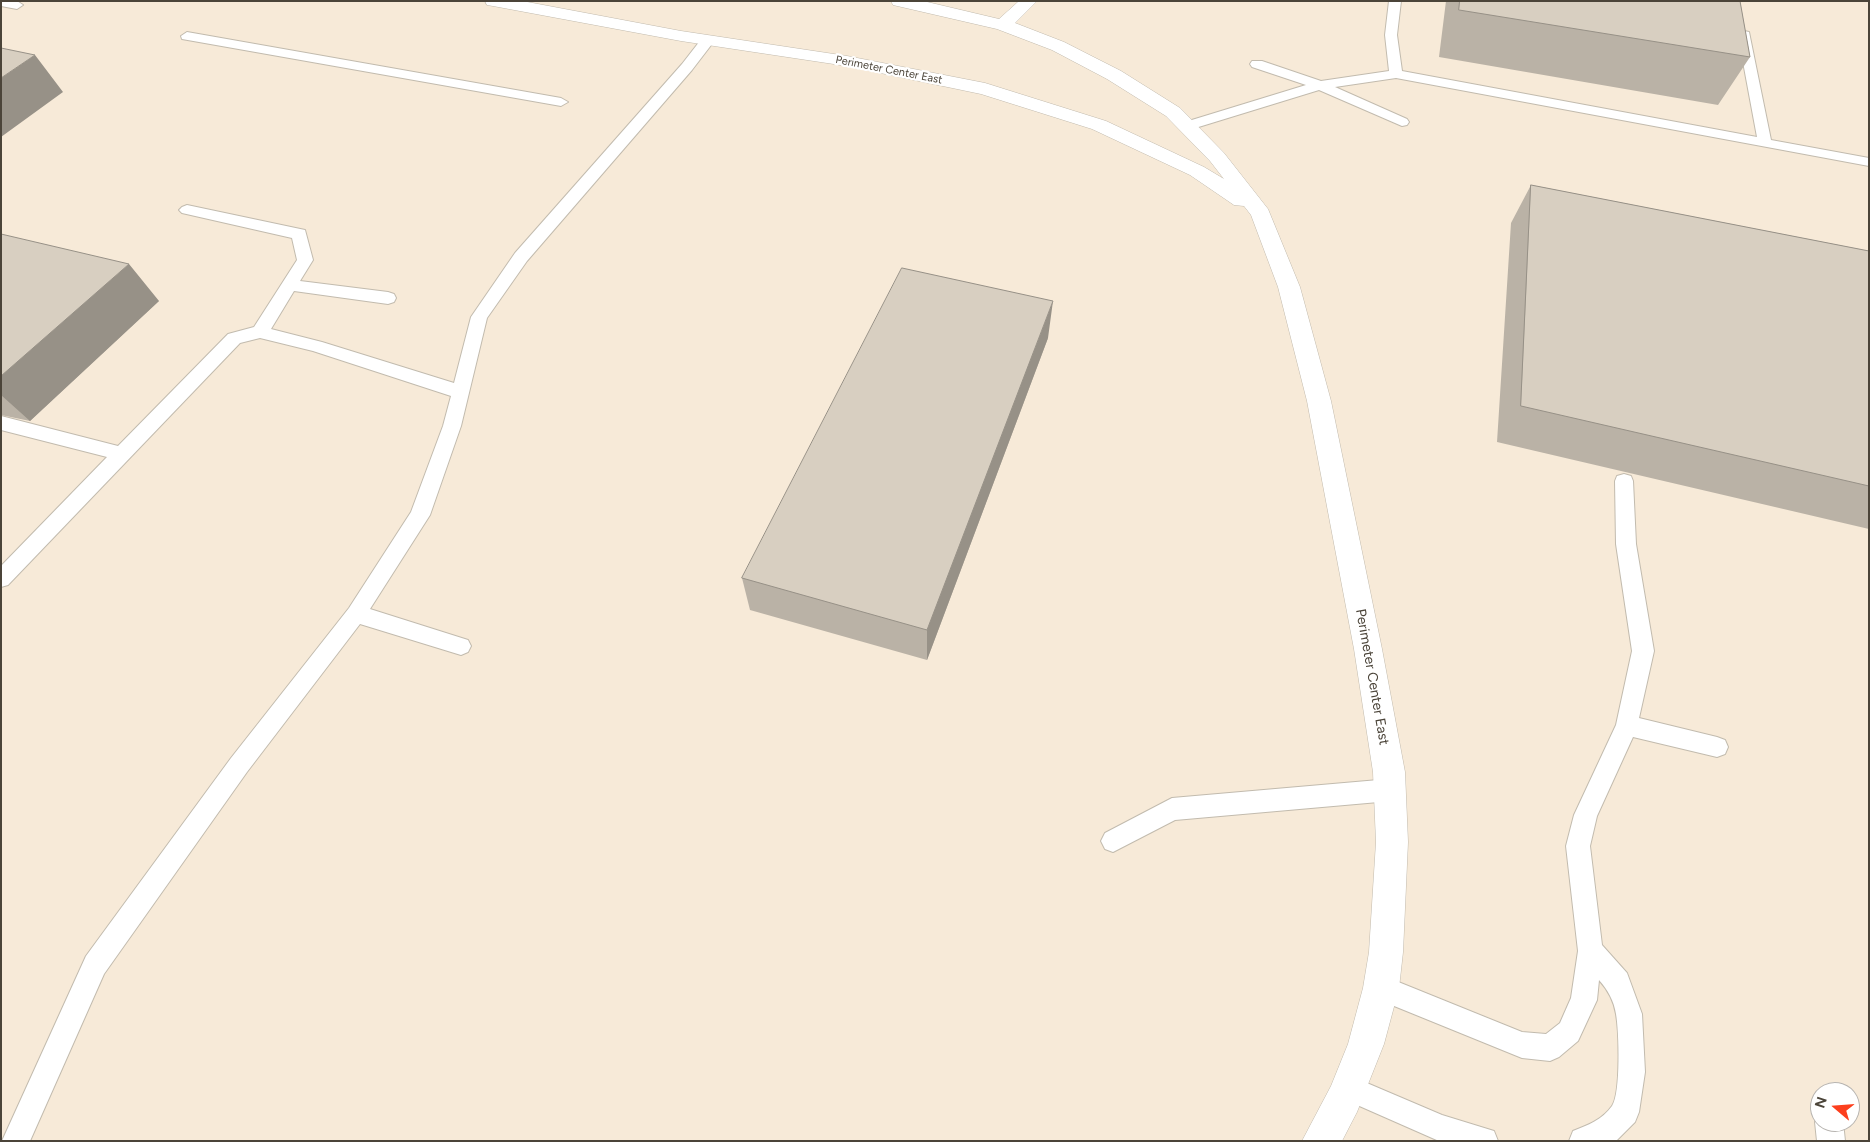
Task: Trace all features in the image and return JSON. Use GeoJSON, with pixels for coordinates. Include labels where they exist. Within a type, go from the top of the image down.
{"type":"FeatureCollection","features":[{"type":"Feature","properties":{"kind":"street","name":"Perimeter Center East"},"geometry":{"type":"LineString","coordinates":[[493,1],[551,7],[708,40],[847,61],[986,89],[1099,125],[1197,171],[1262,214]]}},
{"type":"Feature","properties":{"kind":"street","name":"Perimeter Center East"},"geometry":{"type":"LineString","coordinates":[[899,1],[1003,25],[1058,46],[1114,75],[1173,112],[1217,157],[1262,214],[1289,286],[1319,401],[1368,649],[1389,772],[1392,842],[1389,917],[1381,988],[1366,1044],[1348,1088],[1321,1141]]}},
{"type":"Feature","properties":{"kind":"street"},"geometry":{"type":"LineString","coordinates":[[1003,25],[1029,1]]}},
{"type":"Feature","properties":{"kind":"lane"},"geometry":{"type":"LineString","coordinates":[[1395,1],[1391,35],[1396,74]]}},
{"type":"Feature","properties":{"kind":"lane"},"geometry":{"type":"LineString","coordinates":[[1,2],[17,5]]}},
{"type":"Feature","properties":{"kind":"lane"},"geometry":{"type":"LineString","coordinates":[[1741,20],[1765,143]]}},
{"type":"Feature","properties":{"kind":"lane"},"geometry":{"type":"LineString","coordinates":[[187,36],[561,102]]}},
{"type":"Feature","properties":{"kind":"lane"},"geometry":{"type":"LineString","coordinates":[[16,1141],[95,965],[239,765],[356,614],[420,515],[452,426],[479,317],[521,257],[687,67],[708,40]]}},
{"type":"Feature","properties":{"kind":"lane"},"geometry":{"type":"LineString","coordinates":[[1257,64],[1320,85],[1402,122]]}},
{"type":"Feature","properties":{"kind":"lane"},"geometry":{"type":"LineString","coordinates":[[1187,126],[1320,85],[1396,74],[1869,162]]}},
{"type":"Feature","properties":{"kind":"lane"},"geometry":{"type":"LineString","coordinates":[[187,210],[299,234],[305,260],[260,332]]}},
{"type":"Feature","properties":{"kind":"lane"},"geometry":{"type":"LineString","coordinates":[[290,285],[388,298]]}},
{"type":"Feature","properties":{"kind":"lane"},"geometry":{"type":"LineString","coordinates":[[1,579],[234,338],[260,332],[316,346],[460,392]]}},
{"type":"Feature","properties":{"kind":"lane"},"geometry":{"type":"LineString","coordinates":[[1,423],[122,454]]}},
{"type":"Feature","properties":{"kind":"lane"},"geometry":{"type":"LineString","coordinates":[[1381,988],[1522,1045],[1550,1048],[1569,1032],[1584,1000],[1590,952],[1578,846],[1586,815],[1627,725],[1643,651],[1626,544],[1624,481]]}},
{"type":"Feature","properties":{"kind":"lane"},"geometry":{"type":"LineString","coordinates":[[356,614],[461,646]]}},
{"type":"Feature","properties":{"kind":"lane"},"geometry":{"type":"LineString","coordinates":[[1627,725],[1717,746]]}},
{"type":"Feature","properties":{"kind":"lane"},"geometry":{"type":"LineString","coordinates":[[1113,842],[1172,809],[1390,790]]}},
{"type":"Feature","properties":{"kind":"lane"},"geometry":{"type":"LineString","coordinates":[[1583,1141],[1606,1131],[1625,1112],[1632,1072],[1629,1014],[1618,982],[1590,952]]}},
{"type":"Feature","properties":{"kind":"lane"},"geometry":{"type":"LineString","coordinates":[[1348,1088],[1441,1128],[1484,1141]]}},
{"type":"Feature","properties":{"kind":"shaded area"},"geometry":{"type":"Polygon","coordinates":[[[1,1],[1869,1],[1869,1141],[1,1141],[1,1]]]}},
{"type":"Feature","properties":{"kind":"building"},"geometry":{"type":"Polygon","coordinates":[[[1460,1],[1740,1],[1750,57],[1459,10],[1460,1]]]}},
{"type":"Feature","properties":{"kind":"building"},"geometry":{"type":"Polygon","coordinates":[[[1,48],[35,55],[1,78],[1,48]]]}},
{"type":"Feature","properties":{"kind":"building"},"geometry":{"type":"Polygon","coordinates":[[[1531,185],[1869,251],[1869,486],[1521,406],[1531,185]]]}},
{"type":"Feature","properties":{"kind":"building"},"geometry":{"type":"Polygon","coordinates":[[[1,234],[129,264],[1,376],[1,234]]]}},
{"type":"Feature","properties":{"kind":"building"},"geometry":{"type":"Polygon","coordinates":[[[902,268],[1053,301],[927,630],[742,578],[902,268]]]}}]}
